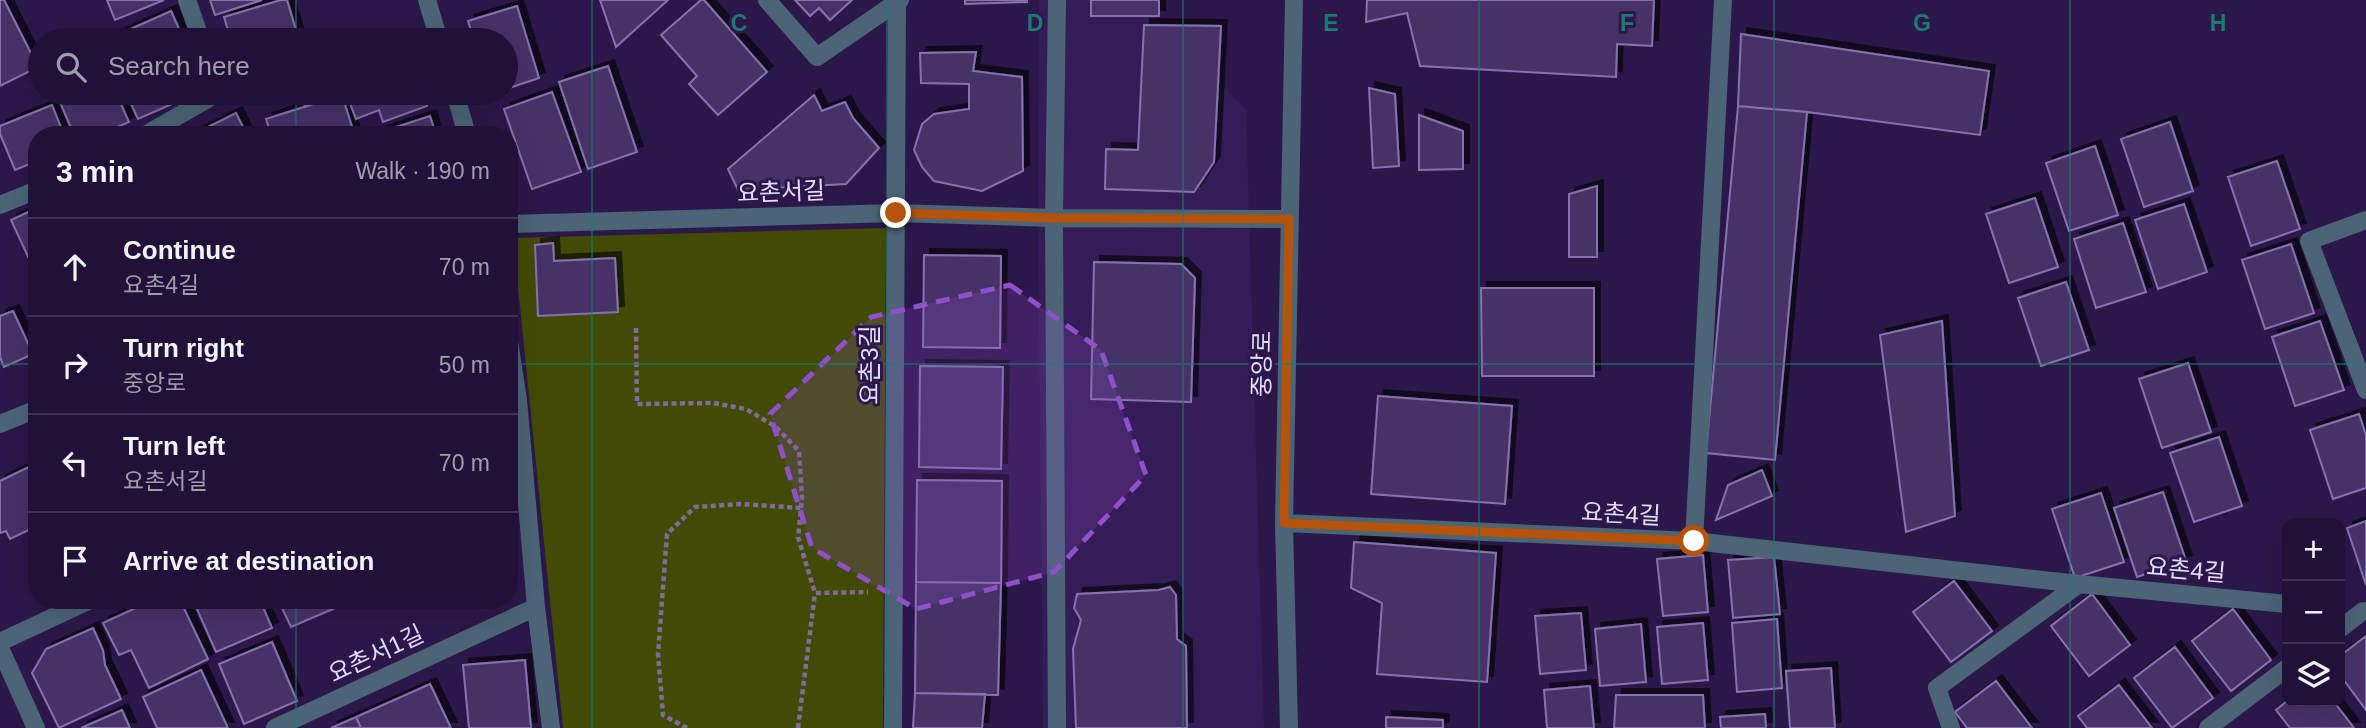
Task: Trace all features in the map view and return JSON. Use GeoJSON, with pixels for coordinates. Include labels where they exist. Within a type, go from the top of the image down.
{"type":"FeatureCollection","features":[{"type":"Feature","properties":{"kind":"street"},"geometry":{"type":"LineString","coordinates":[[187,0],[197,28]]}},
{"type":"Feature","properties":{"kind":"street"},"geometry":{"type":"LineString","coordinates":[[427,0],[435,28]]}},
{"type":"Feature","properties":{"kind":"street"},"geometry":{"type":"LineString","coordinates":[[767,0],[817,57],[898,1]]}},
{"type":"Feature","properties":{"kind":"street"},"geometry":{"type":"LineString","coordinates":[[1057,0],[1054,218],[1057,728]]}},
{"type":"Feature","properties":{"kind":"street","name":"중앙로"},"geometry":{"type":"LineString","coordinates":[[1289,728],[1284,523],[1294,0]]}},
{"type":"Feature","properties":{"kind":"street"},"geometry":{"type":"LineString","coordinates":[[1694,541],[1723,0]]}},
{"type":"Feature","properties":{"kind":"street","name":"요촌3길"},"geometry":{"type":"LineString","coordinates":[[893,728],[898,1]]}},
{"type":"Feature","properties":{"kind":"street"},"geometry":{"type":"LineString","coordinates":[[161,126],[197,105]]}},
{"type":"Feature","properties":{"kind":"street"},"geometry":{"type":"LineString","coordinates":[[458,105],[464,126]]}},
{"type":"Feature","properties":{"kind":"street"},"geometry":{"type":"LineString","coordinates":[[0,205],[28,194]]}},
{"type":"Feature","properties":{"kind":"street","name":"요촌서길"},"geometry":{"type":"LineString","coordinates":[[518,224],[896,213],[1054,218],[1289,219]]}},
{"type":"Feature","properties":{"kind":"street"},"geometry":{"type":"LineString","coordinates":[[2366,219],[2309,241],[2366,390]]}},
{"type":"Feature","properties":{"kind":"street"},"geometry":{"type":"LineString","coordinates":[[0,424],[28,413]]}},
{"type":"Feature","properties":{"kind":"street"},"geometry":{"type":"LineString","coordinates":[[518,439],[551,728]]}},
{"type":"Feature","properties":{"kind":"street","name":"요촌4길"},"geometry":{"type":"LineString","coordinates":[[1284,523],[1694,541],[2282,604]]}},
{"type":"Feature","properties":{"kind":"street"},"geometry":{"type":"LineString","coordinates":[[1951,728],[1937,688],[2080,584]]}},
{"type":"Feature","properties":{"kind":"street","name":"요촌서1길"},"geometry":{"type":"LineString","coordinates":[[275,728],[536,607]]}},
{"type":"Feature","properties":{"kind":"street"},"geometry":{"type":"LineString","coordinates":[[0,642],[71,609]]}},
{"type":"Feature","properties":{"kind":"street"},"geometry":{"type":"LineString","coordinates":[[2345,609],[2364,611]]}},
{"type":"Feature","properties":{"kind":"street"},"geometry":{"type":"LineString","coordinates":[[2345,624],[2364,611]]}},
{"type":"Feature","properties":{"kind":"street"},"geometry":{"type":"LineString","coordinates":[[0,648],[36,728]]}},
{"type":"Feature","properties":{"kind":"street"},"geometry":{"type":"LineString","coordinates":[[2208,728],[2282,672]]}},
{"type":"Feature","properties":{"kind":"path"},"geometry":{"type":"LineString","coordinates":[[636,328],[637,404],[713,403],[746,409],[776,427],[799,451],[801,508],[798,537],[815,593],[798,728]]}},
{"type":"Feature","properties":{"kind":"path"},"geometry":{"type":"LineString","coordinates":[[687,728],[663,715],[658,654],[667,534],[695,507],[741,504],[801,508]]}},
{"type":"Feature","properties":{"kind":"path"},"geometry":{"type":"LineString","coordinates":[[815,593],[894,591]]}},
{"type":"Feature","properties":{"kind":"highlighted area"},"geometry":{"type":"Polygon","coordinates":[[[1010,285],[1101,350],[1146,475],[1054,572],[916,609],[812,548],[770,414],[871,317],[1010,285]]]}},
{"type":"Feature","properties":{"kind":"shaded area"},"geometry":{"type":"Polygon","coordinates":[[[1039,0],[1139,0],[1246,110],[1264,728],[1043,728],[1038,225],[1039,0]]]}},
{"type":"Feature","properties":{"kind":"green space"},"geometry":{"type":"Polygon","coordinates":[[[886,228],[883,728],[563,728],[518,287],[518,238],[886,228]]]}},
{"type":"Feature","properties":{"kind":"building"},"geometry":{"type":"Polygon","coordinates":[[[0,0],[4,0],[28,47],[28,72],[0,86],[0,0]]]}},
{"type":"Feature","properties":{"kind":"building"},"geometry":{"type":"Polygon","coordinates":[[[107,0],[164,0],[115,20],[107,0]]]}},
{"type":"Feature","properties":{"kind":"building"},"geometry":{"type":"Polygon","coordinates":[[[210,0],[262,0],[215,15],[210,0]]]}},
{"type":"Feature","properties":{"kind":"building"},"geometry":{"type":"Polygon","coordinates":[[[287,0],[295,28],[227,28],[224,17],[287,0]]]}},
{"type":"Feature","properties":{"kind":"building"},"geometry":{"type":"Polygon","coordinates":[[[600,0],[668,0],[616,47],[600,0]]]}},
{"type":"Feature","properties":{"kind":"building"},"geometry":{"type":"Polygon","coordinates":[[[704,0],[767,72],[718,115],[689,84],[697,76],[661,35],[704,0]]]}},
{"type":"Feature","properties":{"kind":"building"},"geometry":{"type":"Polygon","coordinates":[[[795,0],[852,0],[830,20],[819,8],[810,16],[795,0]]]}},
{"type":"Feature","properties":{"kind":"building"},"geometry":{"type":"Polygon","coordinates":[[[965,0],[1027,0],[1027,2],[965,4],[965,0]]]}},
{"type":"Feature","properties":{"kind":"building"},"geometry":{"type":"Polygon","coordinates":[[[1091,0],[1159,0],[1159,16],[1091,16],[1091,0]]]}},
{"type":"Feature","properties":{"kind":"building"},"geometry":{"type":"Polygon","coordinates":[[[1367,0],[1654,0],[1652,46],[1617,44],[1616,77],[1420,66],[1407,13],[1366,22],[1367,0]]]}},
{"type":"Feature","properties":{"kind":"building"},"geometry":{"type":"Polygon","coordinates":[[[517,6],[539,78],[518,85],[518,28],[470,28],[468,21],[517,6]]]}},
{"type":"Feature","properties":{"kind":"building"},"geometry":{"type":"Polygon","coordinates":[[[171,11],[179,28],[133,28],[171,11]]]}},
{"type":"Feature","properties":{"kind":"building"},"geometry":{"type":"Polygon","coordinates":[[[1144,25],[1221,26],[1214,162],[1194,192],[1105,189],[1106,149],[1138,150],[1144,25]]]}},
{"type":"Feature","properties":{"kind":"building"},"geometry":{"type":"Polygon","coordinates":[[[1741,34],[1989,71],[1980,135],[1807,112],[1738,106],[1741,34]]]}},
{"type":"Feature","properties":{"kind":"building"},"geometry":{"type":"Polygon","coordinates":[[[976,52],[973,71],[1022,77],[1023,171],[982,191],[934,181],[922,167],[914,150],[922,124],[934,114],[969,109],[969,84],[921,83],[920,53],[976,52]]]}},
{"type":"Feature","properties":{"kind":"building"},"geometry":{"type":"Polygon","coordinates":[[[608,66],[637,152],[588,169],[559,82],[608,66]]]}},
{"type":"Feature","properties":{"kind":"building"},"geometry":{"type":"Polygon","coordinates":[[[1369,88],[1395,94],[1399,166],[1373,168],[1369,88]]]}},
{"type":"Feature","properties":{"kind":"building"},"geometry":{"type":"Polygon","coordinates":[[[552,92],[581,172],[532,189],[518,149],[518,126],[510,126],[504,109],[552,92]]]}},
{"type":"Feature","properties":{"kind":"building"},"geometry":{"type":"Polygon","coordinates":[[[814,95],[822,111],[845,102],[853,118],[879,148],[846,184],[738,190],[728,169],[814,95]]]}},
{"type":"Feature","properties":{"kind":"building"},"geometry":{"type":"Polygon","coordinates":[[[52,105],[60,126],[28,126],[28,165],[15,170],[0,134],[0,126],[52,105]]]}},
{"type":"Feature","properties":{"kind":"building"},"geometry":{"type":"Polygon","coordinates":[[[61,105],[121,105],[129,122],[120,126],[70,126],[61,105]]]}},
{"type":"Feature","properties":{"kind":"building"},"geometry":{"type":"Polygon","coordinates":[[[132,105],[170,105],[138,119],[132,105]]]}},
{"type":"Feature","properties":{"kind":"building"},"geometry":{"type":"Polygon","coordinates":[[[310,105],[345,105],[352,126],[268,126],[266,119],[310,105]]]}},
{"type":"Feature","properties":{"kind":"building"},"geometry":{"type":"Polygon","coordinates":[[[351,105],[427,106],[383,122],[379,110],[356,119],[351,105]]]}},
{"type":"Feature","properties":{"kind":"building"},"geometry":{"type":"Polygon","coordinates":[[[1738,106],[1807,112],[1775,460],[1706,453],[1738,106]]]}},
{"type":"Feature","properties":{"kind":"building"},"geometry":{"type":"Polygon","coordinates":[[[236,113],[242,126],[210,126],[236,113]]]}},
{"type":"Feature","properties":{"kind":"building"},"geometry":{"type":"Polygon","coordinates":[[[1419,115],[1463,131],[1463,169],[1419,170],[1419,115]]]}},
{"type":"Feature","properties":{"kind":"building"},"geometry":{"type":"Polygon","coordinates":[[[430,116],[433,126],[399,126],[430,116]]]}},
{"type":"Feature","properties":{"kind":"building"},"geometry":{"type":"Polygon","coordinates":[[[2170,122],[2193,191],[2144,207],[2121,139],[2170,122]]]}},
{"type":"Feature","properties":{"kind":"building"},"geometry":{"type":"Polygon","coordinates":[[[2095,146],[2118,215],[2069,231],[2046,163],[2095,146]]]}},
{"type":"Feature","properties":{"kind":"building"},"geometry":{"type":"Polygon","coordinates":[[[2277,161],[2300,229],[2251,246],[2228,177],[2277,161]]]}},
{"type":"Feature","properties":{"kind":"building"},"geometry":{"type":"Polygon","coordinates":[[[1597,186],[1597,257],[1569,257],[1569,194],[1597,186]]]}},
{"type":"Feature","properties":{"kind":"building"},"geometry":{"type":"Polygon","coordinates":[[[2035,198],[2058,267],[2009,283],[1986,214],[2035,198]]]}},
{"type":"Feature","properties":{"kind":"building"},"geometry":{"type":"Polygon","coordinates":[[[2184,204],[2207,272],[2158,289],[2135,220],[2184,204]]]}},
{"type":"Feature","properties":{"kind":"building"},"geometry":{"type":"Polygon","coordinates":[[[28,212],[28,257],[11,220],[28,212]]]}},
{"type":"Feature","properties":{"kind":"building"},"geometry":{"type":"Polygon","coordinates":[[[2123,223],[2146,292],[2096,308],[2074,239],[2123,223]]]}},
{"type":"Feature","properties":{"kind":"building"},"geometry":{"type":"Polygon","coordinates":[[[553,243],[554,261],[615,258],[618,312],[538,316],[535,245],[553,243]]]}},
{"type":"Feature","properties":{"kind":"building"},"geometry":{"type":"Polygon","coordinates":[[[2291,244],[2314,313],[2265,329],[2242,260],[2291,244]]]}},
{"type":"Feature","properties":{"kind":"building"},"geometry":{"type":"Polygon","coordinates":[[[924,255],[1001,256],[1000,348],[923,347],[924,255]]]}},
{"type":"Feature","properties":{"kind":"building"},"geometry":{"type":"Polygon","coordinates":[[[1094,262],[1181,264],[1195,278],[1191,402],[1091,399],[1094,262]]]}},
{"type":"Feature","properties":{"kind":"building"},"geometry":{"type":"Polygon","coordinates":[[[2066,282],[2089,350],[2041,366],[2018,298],[2066,282]]]}},
{"type":"Feature","properties":{"kind":"building"},"geometry":{"type":"Polygon","coordinates":[[[1481,288],[1594,288],[1594,376],[1482,376],[1481,288]]]}},
{"type":"Feature","properties":{"kind":"building"},"geometry":{"type":"Polygon","coordinates":[[[13,311],[28,343],[28,356],[4,367],[0,357],[0,316],[13,311]]]}},
{"type":"Feature","properties":{"kind":"building"},"geometry":{"type":"Polygon","coordinates":[[[1942,321],[1955,516],[1906,532],[1880,335],[1942,321]]]}},
{"type":"Feature","properties":{"kind":"building"},"geometry":{"type":"Polygon","coordinates":[[[2320,321],[2344,390],[2295,406],[2272,337],[2320,321]]]}},
{"type":"Feature","properties":{"kind":"building"},"geometry":{"type":"Polygon","coordinates":[[[2188,363],[2211,432],[2162,448],[2139,379],[2188,363]]]}},
{"type":"Feature","properties":{"kind":"building"},"geometry":{"type":"Polygon","coordinates":[[[920,366],[1003,367],[1001,469],[919,467],[920,366]]]}},
{"type":"Feature","properties":{"kind":"building"},"geometry":{"type":"Polygon","coordinates":[[[1378,396],[1512,406],[1505,504],[1371,494],[1378,396]]]}},
{"type":"Feature","properties":{"kind":"building"},"geometry":{"type":"Polygon","coordinates":[[[2359,414],[2366,435],[2366,488],[2333,499],[2310,430],[2359,414]]]}},
{"type":"Feature","properties":{"kind":"building"},"geometry":{"type":"Polygon","coordinates":[[[2219,437],[2242,506],[2194,522],[2170,453],[2219,437]]]}},
{"type":"Feature","properties":{"kind":"building"},"geometry":{"type":"Polygon","coordinates":[[[28,467],[28,530],[10,539],[6,531],[0,533],[0,481],[28,467]]]}},
{"type":"Feature","properties":{"kind":"building"},"geometry":{"type":"Polygon","coordinates":[[[1762,470],[1772,496],[1716,520],[1728,485],[1762,470]]]}},
{"type":"Feature","properties":{"kind":"building"},"geometry":{"type":"Polygon","coordinates":[[[917,480],[1002,481],[1001,583],[916,582],[917,480]]]}},
{"type":"Feature","properties":{"kind":"building"},"geometry":{"type":"Polygon","coordinates":[[[2163,492],[2186,561],[2137,577],[2114,508],[2163,492]]]}},
{"type":"Feature","properties":{"kind":"building"},"geometry":{"type":"Polygon","coordinates":[[[2101,493],[2124,562],[2075,578],[2052,509],[2101,493]]]}},
{"type":"Feature","properties":{"kind":"building"},"geometry":{"type":"Polygon","coordinates":[[[2366,521],[2366,585],[2347,528],[2366,521]]]}},
{"type":"Feature","properties":{"kind":"building"},"geometry":{"type":"Polygon","coordinates":[[[1354,542],[1496,553],[1487,682],[1377,674],[1382,603],[1351,588],[1354,542]]]}},
{"type":"Feature","properties":{"kind":"building"},"geometry":{"type":"Polygon","coordinates":[[[1703,555],[1708,612],[1663,616],[1657,559],[1703,555]]]}},
{"type":"Feature","properties":{"kind":"building"},"geometry":{"type":"Polygon","coordinates":[[[1774,557],[1780,614],[1733,618],[1728,560],[1774,557]]]}},
{"type":"Feature","properties":{"kind":"building"},"geometry":{"type":"Polygon","coordinates":[[[1954,581],[1992,631],[1951,662],[1913,612],[1954,581]]]}},
{"type":"Feature","properties":{"kind":"building"},"geometry":{"type":"Polygon","coordinates":[[[916,582],[1001,583],[998,695],[915,693],[916,582]]]}},
{"type":"Feature","properties":{"kind":"building"},"geometry":{"type":"Polygon","coordinates":[[[1170,587],[1176,595],[1177,639],[1186,646],[1187,728],[1076,728],[1073,649],[1081,620],[1074,608],[1077,594],[1159,590],[1170,587]]]}},
{"type":"Feature","properties":{"kind":"building"},"geometry":{"type":"Polygon","coordinates":[[[2092,594],[2130,645],[2089,676],[2051,626],[2092,594]]]}},
{"type":"Feature","properties":{"kind":"building"},"geometry":{"type":"Polygon","coordinates":[[[133,609],[184,609],[208,659],[149,688],[131,650],[119,655],[103,623],[133,609]]]}},
{"type":"Feature","properties":{"kind":"building"},"geometry":{"type":"Polygon","coordinates":[[[197,609],[264,609],[272,628],[216,652],[197,609]]]}},
{"type":"Feature","properties":{"kind":"building"},"geometry":{"type":"Polygon","coordinates":[[[282,609],[333,609],[291,627],[282,609]]]}},
{"type":"Feature","properties":{"kind":"building"},"geometry":{"type":"Polygon","coordinates":[[[2233,609],[2271,660],[2231,691],[2192,641],[2233,609]]]}},
{"type":"Feature","properties":{"kind":"building"},"geometry":{"type":"Polygon","coordinates":[[[1581,613],[1586,670],[1540,674],[1535,616],[1581,613]]]}},
{"type":"Feature","properties":{"kind":"building"},"geometry":{"type":"Polygon","coordinates":[[[1777,619],[1782,688],[1737,692],[1732,623],[1777,619]]]}},
{"type":"Feature","properties":{"kind":"building"},"geometry":{"type":"Polygon","coordinates":[[[1703,623],[1708,680],[1662,684],[1657,627],[1703,623]]]}},
{"type":"Feature","properties":{"kind":"building"},"geometry":{"type":"Polygon","coordinates":[[[1641,624],[1646,682],[1600,686],[1595,629],[1641,624]]]}},
{"type":"Feature","properties":{"kind":"building"},"geometry":{"type":"Polygon","coordinates":[[[93,628],[103,650],[105,665],[121,699],[59,728],[32,673],[46,649],[93,628]]]}},
{"type":"Feature","properties":{"kind":"building"},"geometry":{"type":"Polygon","coordinates":[[[2366,636],[2366,710],[2345,682],[2345,652],[2366,636]]]}},
{"type":"Feature","properties":{"kind":"building"},"geometry":{"type":"Polygon","coordinates":[[[272,642],[297,701],[244,724],[219,664],[272,642]]]}},
{"type":"Feature","properties":{"kind":"building"},"geometry":{"type":"Polygon","coordinates":[[[2175,647],[2213,698],[2172,728],[2134,678],[2175,647]]]}},
{"type":"Feature","properties":{"kind":"building"},"geometry":{"type":"Polygon","coordinates":[[[525,660],[531,728],[469,728],[463,665],[525,660]]]}},
{"type":"Feature","properties":{"kind":"building"},"geometry":{"type":"Polygon","coordinates":[[[1831,668],[1835,728],[1790,728],[1786,671],[1831,668]]]}},
{"type":"Feature","properties":{"kind":"building"},"geometry":{"type":"Polygon","coordinates":[[[201,670],[228,728],[157,728],[143,697],[201,670]]]}},
{"type":"Feature","properties":{"kind":"building"},"geometry":{"type":"Polygon","coordinates":[[[1996,681],[2032,728],[1967,728],[1955,712],[1996,681]]]}},
{"type":"Feature","properties":{"kind":"building"},"geometry":{"type":"Polygon","coordinates":[[[430,684],[451,728],[361,728],[356,717],[430,684]]]}},
{"type":"Feature","properties":{"kind":"building"},"geometry":{"type":"Polygon","coordinates":[[[2119,685],[2152,728],[2087,728],[2078,716],[2119,685]]]}},
{"type":"Feature","properties":{"kind":"building"},"geometry":{"type":"Polygon","coordinates":[[[1590,686],[1594,728],[1547,728],[1544,690],[1590,686]]]}},
{"type":"Feature","properties":{"kind":"building"},"geometry":{"type":"Polygon","coordinates":[[[915,693],[985,694],[982,728],[913,728],[915,693]]]}},
{"type":"Feature","properties":{"kind":"building"},"geometry":{"type":"Polygon","coordinates":[[[1616,695],[1703,695],[1705,728],[1614,728],[1616,695]]]}},
{"type":"Feature","properties":{"kind":"building"},"geometry":{"type":"Polygon","coordinates":[[[2282,705],[2338,707],[2354,728],[2290,728],[2276,710],[2282,705]]]}},
{"type":"Feature","properties":{"kind":"building"},"geometry":{"type":"Polygon","coordinates":[[[122,710],[130,728],[81,728],[122,710]]]}},
{"type":"Feature","properties":{"kind":"building"},"geometry":{"type":"Polygon","coordinates":[[[1765,714],[1766,728],[1721,728],[1720,717],[1765,714]]]}},
{"type":"Feature","properties":{"kind":"building"},"geometry":{"type":"Polygon","coordinates":[[[356,717],[361,728],[331,728],[356,717]]]}},
{"type":"Feature","properties":{"kind":"building"},"geometry":{"type":"Polygon","coordinates":[[[1386,717],[1443,720],[1443,728],[1386,728],[1386,717]]]}},
{"type":"Feature","properties":{"kind":"route"},"geometry":{"type":"LineString","coordinates":[[896,213],[1054,218],[1289,219],[1284,523],[1694,541]]}}]}
